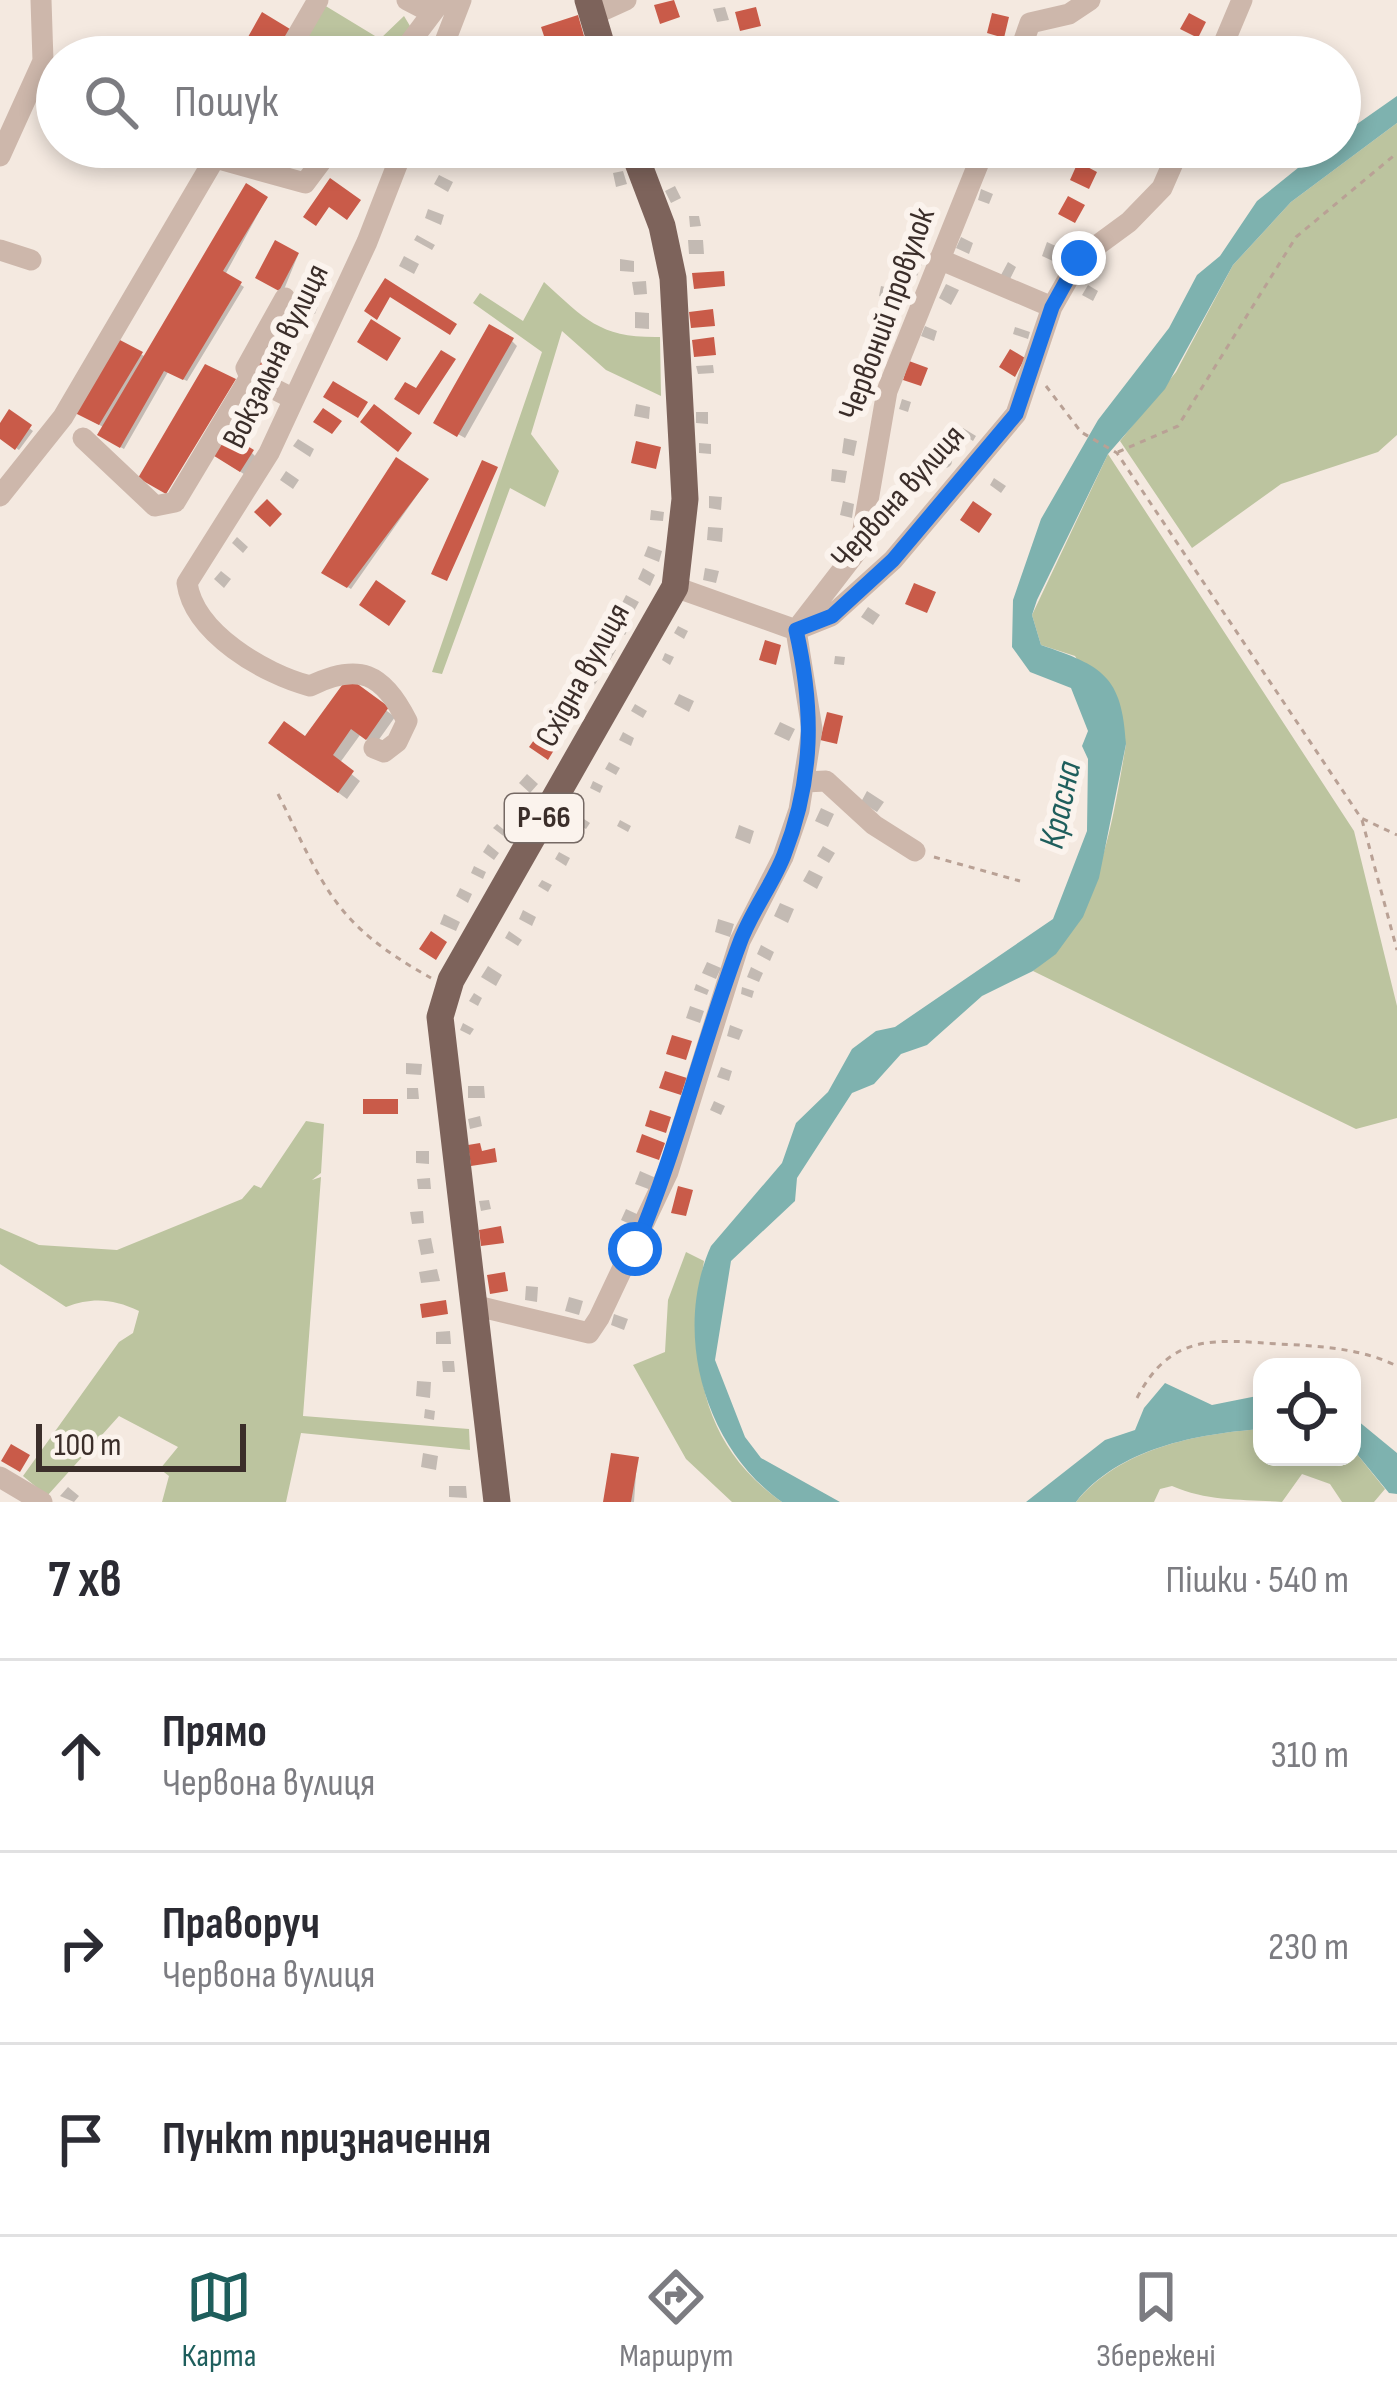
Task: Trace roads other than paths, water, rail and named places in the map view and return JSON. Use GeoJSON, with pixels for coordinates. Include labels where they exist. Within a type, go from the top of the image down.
{"type":"FeatureCollection","features":[{"type":"Feature","properties":{"kind":"main road","name":"Східна вулиця"},"geometry":{"type":"LineString","coordinates":[[496,1502],[440,1031],[448,988],[675,586],[686,499],[673,278],[662,226],[640,168]]}},
{"type":"Feature","properties":{"kind":"street"},"geometry":{"type":"LineString","coordinates":[[41,0],[42,36]]}},
{"type":"Feature","properties":{"kind":"street"},"geometry":{"type":"LineString","coordinates":[[297,36],[318,0]]}},
{"type":"Feature","properties":{"kind":"street"},"geometry":{"type":"LineString","coordinates":[[407,0],[437,7],[416,36]]}},
{"type":"Feature","properties":{"kind":"street"},"geometry":{"type":"LineString","coordinates":[[447,36],[461,0]]}},
{"type":"Feature","properties":{"kind":"street"},"geometry":{"type":"LineString","coordinates":[[591,8],[626,0]]}},
{"type":"Feature","properties":{"kind":"street"},"geometry":{"type":"LineString","coordinates":[[1025,36],[1030,23],[1069,14],[1090,0]]}},
{"type":"Feature","properties":{"kind":"street"},"geometry":{"type":"LineString","coordinates":[[1227,36],[1242,0]]}},
{"type":"Feature","properties":{"kind":"street"},"geometry":{"type":"LineString","coordinates":[[0,156],[36,76]]}},
{"type":"Feature","properties":{"kind":"street"},"geometry":{"type":"LineString","coordinates":[[0,496],[63,417],[209,168]]}},
{"type":"Feature","properties":{"kind":"street"},"geometry":{"type":"LineString","coordinates":[[251,168],[305,183],[316,168]]}},
{"type":"Feature","properties":{"kind":"street","name":"Вокзальна вулиця"},"geometry":{"type":"LineString","coordinates":[[374,748],[384,752],[404,732],[406,721],[387,688],[355,673],[338,672],[310,686],[273,673],[196,614],[188,583],[268,453],[395,168]]}},
{"type":"Feature","properties":{"kind":"street","name":"Червоний провулок"},"geometry":{"type":"LineString","coordinates":[[796,630],[860,547],[886,391],[976,168]]}},
{"type":"Feature","properties":{"kind":"street","name":"Червона вулиця"},"geometry":{"type":"LineString","coordinates":[[796,630],[832,616],[893,560],[1016,414],[1052,307],[1079,258],[1129,222],[1162,188],[1171,168]]}},
{"type":"Feature","properties":{"kind":"street"},"geometry":{"type":"LineString","coordinates":[[0,250],[31,260]]}},
{"type":"Feature","properties":{"kind":"street"},"geometry":{"type":"LineString","coordinates":[[939,259],[1052,307]]}},
{"type":"Feature","properties":{"kind":"street"},"geometry":{"type":"LineString","coordinates":[[285,298],[246,368],[250,377],[294,399]]}},
{"type":"Feature","properties":{"kind":"street"},"geometry":{"type":"LineString","coordinates":[[83,438],[155,506],[175,502],[250,377]]}},
{"type":"Feature","properties":{"kind":"street"},"geometry":{"type":"LineString","coordinates":[[473,1305],[589,1334],[668,1172],[740,941],[783,857],[805,782],[812,729],[796,630],[675,586]]}},
{"type":"Feature","properties":{"kind":"street"},"geometry":{"type":"LineString","coordinates":[[805,782],[826,781],[874,825],[915,851]]}},
{"type":"Feature","properties":{"kind":"street"},"geometry":{"type":"LineString","coordinates":[[0,1477],[41,1502]]}},
{"type":"Feature","properties":{"kind":"water"},"geometry":{"type":"Polygon","coordinates":[[[1397,96],[1397,123],[1361,150],[1361,121],[1397,96]]]}},
{"type":"Feature","properties":{"kind":"water"},"geometry":{"type":"Polygon","coordinates":[[[1298,168],[1337,168],[1291,202],[1233,265],[1165,389],[1108,454],[1032,615],[1041,645],[1080,660],[1105,677],[1114,688],[1124,721],[1126,744],[1099,878],[1083,917],[1056,954],[982,996],[927,1045],[901,1054],[874,1084],[852,1093],[797,1178],[795,1201],[731,1261],[715,1360],[745,1437],[761,1458],[840,1502],[782,1502],[733,1451],[703,1386],[695,1315],[711,1246],[782,1163],[796,1123],[828,1092],[852,1049],[876,1031],[895,1027],[1053,919],[1087,831],[1088,759],[1082,746],[1088,731],[1071,688],[1030,672],[1012,647],[1013,600],[1041,519],[1098,420],[1169,328],[1197,275],[1220,256],[1257,201],[1298,168]]]}},
{"type":"Feature","properties":{"kind":"water"},"geometry":{"type":"Polygon","coordinates":[[[1165,1383],[1212,1405],[1253,1397],[1253,1430],[1185,1440],[1136,1456],[1076,1502],[1026,1502],[1105,1440],[1135,1430],[1144,1408],[1165,1383]]]}},
{"type":"Feature","properties":{"kind":"water"},"geometry":{"type":"Polygon","coordinates":[[[1361,1423],[1397,1453],[1397,1494],[1389,1493],[1361,1459],[1361,1423]]]}},
{"type":"Feature","properties":{"kind":"water label","name":"Красна"},"geometry":{"type":"Point","coordinates":[1061,805]}}]}
